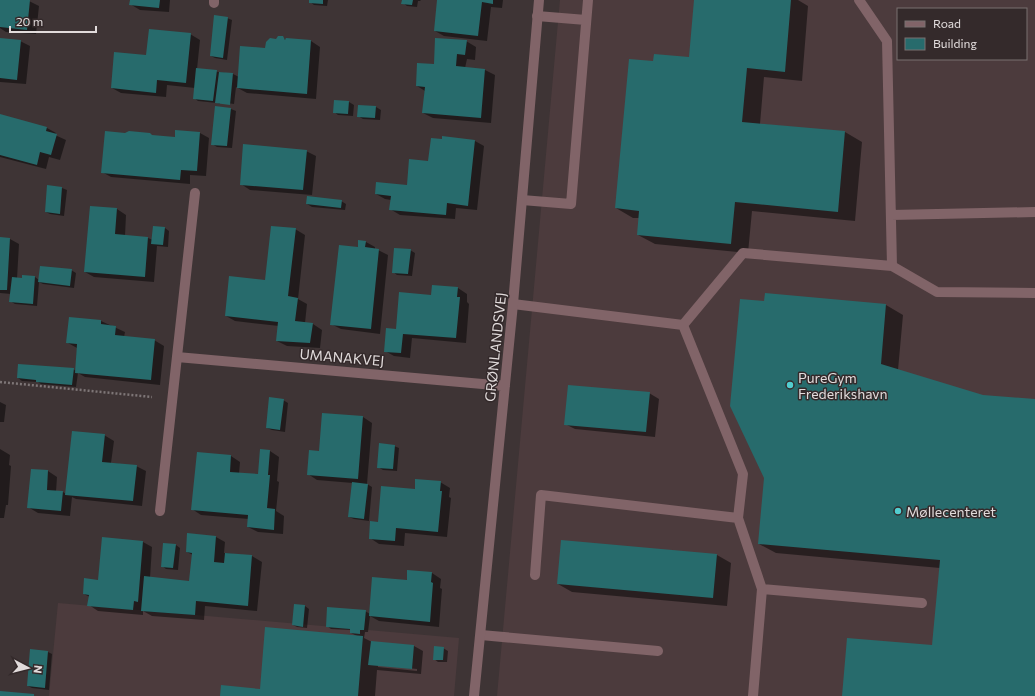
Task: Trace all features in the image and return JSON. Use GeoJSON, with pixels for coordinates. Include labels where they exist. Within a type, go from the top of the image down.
{"type":"FeatureCollection","features":[{"type":"Feature","properties":{"kind":"street","name":"GRØNLANDSVEJ"},"geometry":{"type":"LineString","coordinates":[[474,696],[513,304],[539,0]]}},
{"type":"Feature","properties":{"kind":"street"},"geometry":{"type":"LineString","coordinates":[[522,200],[571,204],[588,0]]}},
{"type":"Feature","properties":{"kind":"street"},"geometry":{"type":"LineString","coordinates":[[859,0],[887,41],[892,266]]}},
{"type":"Feature","properties":{"kind":"street"},"geometry":{"type":"LineString","coordinates":[[538,16],[586,20]]}},
{"type":"Feature","properties":{"kind":"street"},"geometry":{"type":"LineString","coordinates":[[160,511],[195,193]]}},
{"type":"Feature","properties":{"kind":"street"},"geometry":{"type":"LineString","coordinates":[[891,215],[1035,212]]}},
{"type":"Feature","properties":{"kind":"street"},"geometry":{"type":"LineString","coordinates":[[683,325],[743,253],[892,266],[937,292],[1035,293]]}},
{"type":"Feature","properties":{"kind":"street"},"geometry":{"type":"LineString","coordinates":[[513,304],[683,325]]}},
{"type":"Feature","properties":{"kind":"street"},"geometry":{"type":"LineString","coordinates":[[683,325],[743,474],[738,518],[762,589],[753,696]]}},
{"type":"Feature","properties":{"kind":"street","name":"UMANAKVEJ"},"geometry":{"type":"LineString","coordinates":[[177,357],[505,386]]}},
{"type":"Feature","properties":{"kind":"street"},"geometry":{"type":"LineString","coordinates":[[535,575],[541,495],[738,518]]}},
{"type":"Feature","properties":{"kind":"street"},"geometry":{"type":"LineString","coordinates":[[762,589],[922,603]]}},
{"type":"Feature","properties":{"kind":"street"},"geometry":{"type":"LineString","coordinates":[[481,635],[658,651]]}},
{"type":"Feature","properties":{"kind":"path"},"geometry":{"type":"LineString","coordinates":[[0,382],[172,399]]}},
{"type":"Feature","properties":{"kind":"shaded area"},"geometry":{"type":"Polygon","coordinates":[[[560,0],[1035,0],[1035,696],[497,696],[560,0]]]}},
{"type":"Feature","properties":{"kind":"shaded area"},"geometry":{"type":"Polygon","coordinates":[[[58,603],[459,638],[454,696],[49,696],[58,603]]]}},
{"type":"Feature","properties":{"kind":"building"},"geometry":{"type":"Polygon","coordinates":[[[0,0],[30,0],[27,30],[0,27],[0,0]]]}},
{"type":"Feature","properties":{"kind":"building"},"geometry":{"type":"Polygon","coordinates":[[[130,0],[160,0],[159,8],[129,5],[130,0]]]}},
{"type":"Feature","properties":{"kind":"building"},"geometry":{"type":"Polygon","coordinates":[[[309,0],[323,0],[323,4],[309,3],[309,0]]]}},
{"type":"Feature","properties":{"kind":"building"},"geometry":{"type":"Polygon","coordinates":[[[402,0],[413,0],[412,5],[401,4],[402,0]]]}},
{"type":"Feature","properties":{"kind":"building"},"geometry":{"type":"Polygon","coordinates":[[[437,0],[493,0],[493,4],[482,2],[478,36],[434,31],[437,0]]]}},
{"type":"Feature","properties":{"kind":"building"},"geometry":{"type":"Polygon","coordinates":[[[694,0],[791,0],[785,72],[747,68],[742,122],[845,131],[838,212],[735,202],[731,244],[637,235],[639,211],[615,208],[629,59],[653,61],[654,54],[689,57],[694,0]]]}},
{"type":"Feature","properties":{"kind":"building"},"geometry":{"type":"Polygon","coordinates":[[[214,15],[228,17],[223,58],[210,56],[214,15]]]}},
{"type":"Feature","properties":{"kind":"building"},"geometry":{"type":"Polygon","coordinates":[[[149,29],[191,33],[186,83],[157,80],[156,93],[111,88],[114,52],[146,55],[149,29]]]}},
{"type":"Feature","properties":{"kind":"building"},"geometry":{"type":"Polygon","coordinates":[[[278,36],[283,36],[285,40],[286,38],[311,40],[307,94],[237,88],[240,46],[265,48],[266,42],[270,38],[276,39],[278,36]]]}},
{"type":"Feature","properties":{"kind":"building"},"geometry":{"type":"Polygon","coordinates":[[[0,38],[21,40],[17,80],[0,78],[0,38]]]}},
{"type":"Feature","properties":{"kind":"building"},"geometry":{"type":"Polygon","coordinates":[[[435,38],[467,40],[465,55],[457,54],[456,66],[485,69],[481,118],[422,113],[425,87],[416,86],[417,63],[434,64],[435,38]]]}},
{"type":"Feature","properties":{"kind":"building"},"geometry":{"type":"Polygon","coordinates":[[[196,68],[217,70],[213,101],[193,99],[196,68]]]}},
{"type":"Feature","properties":{"kind":"building"},"geometry":{"type":"Polygon","coordinates":[[[219,72],[233,73],[230,105],[215,103],[219,72]]]}},
{"type":"Feature","properties":{"kind":"building"},"geometry":{"type":"Polygon","coordinates":[[[334,100],[349,101],[348,114],[333,113],[334,100]]]}},
{"type":"Feature","properties":{"kind":"building"},"geometry":{"type":"Polygon","coordinates":[[[358,105],[376,106],[375,118],[357,117],[358,105]]]}},
{"type":"Feature","properties":{"kind":"building"},"geometry":{"type":"Polygon","coordinates":[[[215,106],[231,108],[227,146],[211,145],[215,106]]]}},
{"type":"Feature","properties":{"kind":"building"},"geometry":{"type":"Polygon","coordinates":[[[0,114],[47,127],[46,131],[57,134],[51,155],[40,152],[37,165],[0,155],[0,114]]]}},
{"type":"Feature","properties":{"kind":"building"},"geometry":{"type":"Polygon","coordinates":[[[175,130],[200,132],[197,171],[181,170],[180,180],[101,173],[105,131],[125,133],[129,131],[175,137],[175,130]]]}},
{"type":"Feature","properties":{"kind":"building"},"geometry":{"type":"Polygon","coordinates":[[[442,136],[475,140],[468,206],[447,203],[446,215],[389,210],[391,196],[375,194],[376,182],[407,185],[409,159],[428,161],[431,138],[442,139],[442,136]]]}},
{"type":"Feature","properties":{"kind":"building"},"geometry":{"type":"Polygon","coordinates":[[[243,144],[307,150],[303,190],[240,185],[243,144]]]}},
{"type":"Feature","properties":{"kind":"building"},"geometry":{"type":"Polygon","coordinates":[[[47,185],[62,187],[60,214],[45,212],[47,185]]]}},
{"type":"Feature","properties":{"kind":"building"},"geometry":{"type":"Polygon","coordinates":[[[307,196],[342,200],[341,208],[306,204],[307,196]]]}},
{"type":"Feature","properties":{"kind":"building"},"geometry":{"type":"Polygon","coordinates":[[[90,206],[117,208],[115,234],[148,237],[145,277],[84,272],[90,206]]]}},
{"type":"Feature","properties":{"kind":"building"},"geometry":{"type":"Polygon","coordinates":[[[153,226],[165,227],[163,245],[151,244],[153,226]]]}},
{"type":"Feature","properties":{"kind":"building"},"geometry":{"type":"Polygon","coordinates":[[[271,226],[296,228],[288,296],[298,298],[295,321],[313,323],[310,343],[276,341],[278,322],[225,316],[229,276],[265,280],[271,226]]]}},
{"type":"Feature","properties":{"kind":"building"},"geometry":{"type":"Polygon","coordinates":[[[0,237],[10,238],[7,290],[0,290],[0,237]]]}},
{"type":"Feature","properties":{"kind":"building"},"geometry":{"type":"Polygon","coordinates":[[[358,240],[366,241],[365,247],[379,249],[371,329],[330,325],[339,245],[358,247],[358,240]]]}},
{"type":"Feature","properties":{"kind":"building"},"geometry":{"type":"Polygon","coordinates":[[[394,248],[411,249],[408,274],[392,273],[394,248]]]}},
{"type":"Feature","properties":{"kind":"building"},"geometry":{"type":"Polygon","coordinates":[[[40,266],[72,269],[70,286],[38,282],[40,266]]]}},
{"type":"Feature","properties":{"kind":"building"},"geometry":{"type":"Polygon","coordinates":[[[22,275],[35,276],[33,304],[9,302],[12,277],[22,278],[22,275]]]}},
{"type":"Feature","properties":{"kind":"building"},"geometry":{"type":"Polygon","coordinates":[[[432,285],[458,287],[457,297],[460,297],[456,338],[403,334],[401,353],[384,352],[386,328],[396,329],[399,292],[431,295],[432,285]]]}},
{"type":"Feature","properties":{"kind":"building","name":"Møllecenteret"},"geometry":{"type":"Polygon","coordinates":[[[765,293],[886,304],[881,364],[983,395],[1035,399],[1035,696],[842,696],[847,638],[932,645],[940,560],[758,544],[764,478],[730,406],[740,299],[764,301],[765,293]]]}},
{"type":"Feature","properties":{"kind":"building"},"geometry":{"type":"Polygon","coordinates":[[[69,317],[101,320],[101,324],[116,326],[115,335],[155,339],[151,380],[75,373],[77,344],[66,343],[69,317]]]}},
{"type":"Feature","properties":{"kind":"building"},"geometry":{"type":"Polygon","coordinates":[[[18,364],[74,368],[72,385],[36,382],[36,380],[17,378],[18,364]]]}},
{"type":"Feature","properties":{"kind":"building"},"geometry":{"type":"Polygon","coordinates":[[[568,385],[650,392],[646,432],[564,425],[568,385]]]}},
{"type":"Feature","properties":{"kind":"building"},"geometry":{"type":"Polygon","coordinates":[[[269,397],[284,399],[280,430],[266,428],[269,397]]]}},
{"type":"Feature","properties":{"kind":"building"},"geometry":{"type":"Polygon","coordinates":[[[322,413],[363,416],[358,479],[307,475],[309,450],[319,451],[322,413]]]}},
{"type":"Feature","properties":{"kind":"building"},"geometry":{"type":"Polygon","coordinates":[[[72,431],[105,434],[102,462],[137,465],[133,501],[65,495],[72,431]]]}},
{"type":"Feature","properties":{"kind":"building"},"geometry":{"type":"Polygon","coordinates":[[[379,443],[395,445],[393,469],[377,468],[379,443]]]}},
{"type":"Feature","properties":{"kind":"building"},"geometry":{"type":"Polygon","coordinates":[[[260,449],[270,450],[268,475],[270,475],[267,508],[275,509],[274,530],[247,527],[248,515],[191,510],[197,452],[231,455],[230,472],[258,474],[260,449]]]}},
{"type":"Feature","properties":{"kind":"building"},"geometry":{"type":"Polygon","coordinates":[[[31,469],[48,470],[47,490],[63,491],[61,511],[27,508],[31,469]]]}},
{"type":"Feature","properties":{"kind":"building"},"geometry":{"type":"Polygon","coordinates":[[[415,479],[441,481],[440,491],[442,491],[438,532],[396,528],[395,541],[369,539],[370,521],[378,522],[381,486],[415,489],[415,479]]]}},
{"type":"Feature","properties":{"kind":"building"},"geometry":{"type":"Polygon","coordinates":[[[352,482],[368,484],[364,519],[348,517],[352,482]]]}},
{"type":"Feature","properties":{"kind":"building"},"geometry":{"type":"Polygon","coordinates":[[[187,533],[216,536],[214,562],[224,563],[225,553],[252,555],[248,606],[196,601],[195,615],[141,611],[144,576],[189,581],[192,553],[186,552],[187,533]]]}},
{"type":"Feature","properties":{"kind":"building"},"geometry":{"type":"Polygon","coordinates":[[[102,537],[143,541],[138,602],[134,601],[133,610],[87,606],[89,595],[83,594],[84,578],[98,580],[102,537]]]}},
{"type":"Feature","properties":{"kind":"building"},"geometry":{"type":"Polygon","coordinates":[[[561,540],[717,554],[713,598],[557,584],[561,540]]]}},
{"type":"Feature","properties":{"kind":"building"},"geometry":{"type":"Polygon","coordinates":[[[163,543],[176,544],[173,568],[161,567],[163,543]]]}},
{"type":"Feature","properties":{"kind":"building"},"geometry":{"type":"Polygon","coordinates":[[[407,570],[432,572],[431,582],[433,583],[430,622],[369,616],[372,577],[407,580],[407,570]]]}},
{"type":"Feature","properties":{"kind":"building"},"geometry":{"type":"Polygon","coordinates":[[[294,604],[305,605],[303,627],[292,625],[294,604]]]}},
{"type":"Feature","properties":{"kind":"building"},"geometry":{"type":"Polygon","coordinates":[[[327,607],[366,610],[364,630],[360,630],[360,634],[350,633],[350,629],[326,627],[327,607]]]}},
{"type":"Feature","properties":{"kind":"building"},"geometry":{"type":"Polygon","coordinates":[[[265,627],[363,636],[358,696],[220,696],[221,685],[260,689],[265,627]]]}},
{"type":"Feature","properties":{"kind":"building"},"geometry":{"type":"Polygon","coordinates":[[[371,641],[414,645],[412,669],[368,665],[371,641]]]}},
{"type":"Feature","properties":{"kind":"building"},"geometry":{"type":"Polygon","coordinates":[[[434,646],[444,647],[443,660],[433,660],[434,646]]]}},
{"type":"Feature","properties":{"kind":"building"},"geometry":{"type":"Polygon","coordinates":[[[30,649],[48,651],[45,688],[27,686],[30,649]]]}},
{"type":"Feature","properties":{"kind":"building"},"geometry":{"type":"Polygon","coordinates":[[[0,691],[34,694],[34,696],[0,696],[0,691]]]}},
{"type":"Feature","properties":{"kind":"place","name":"PureGym Frederikshavn"},"geometry":{"type":"Point","coordinates":[790,385]}},
{"type":"Feature","properties":{"kind":"place","name":"Møllecenteret"},"geometry":{"type":"Point","coordinates":[898,511]}}]}
